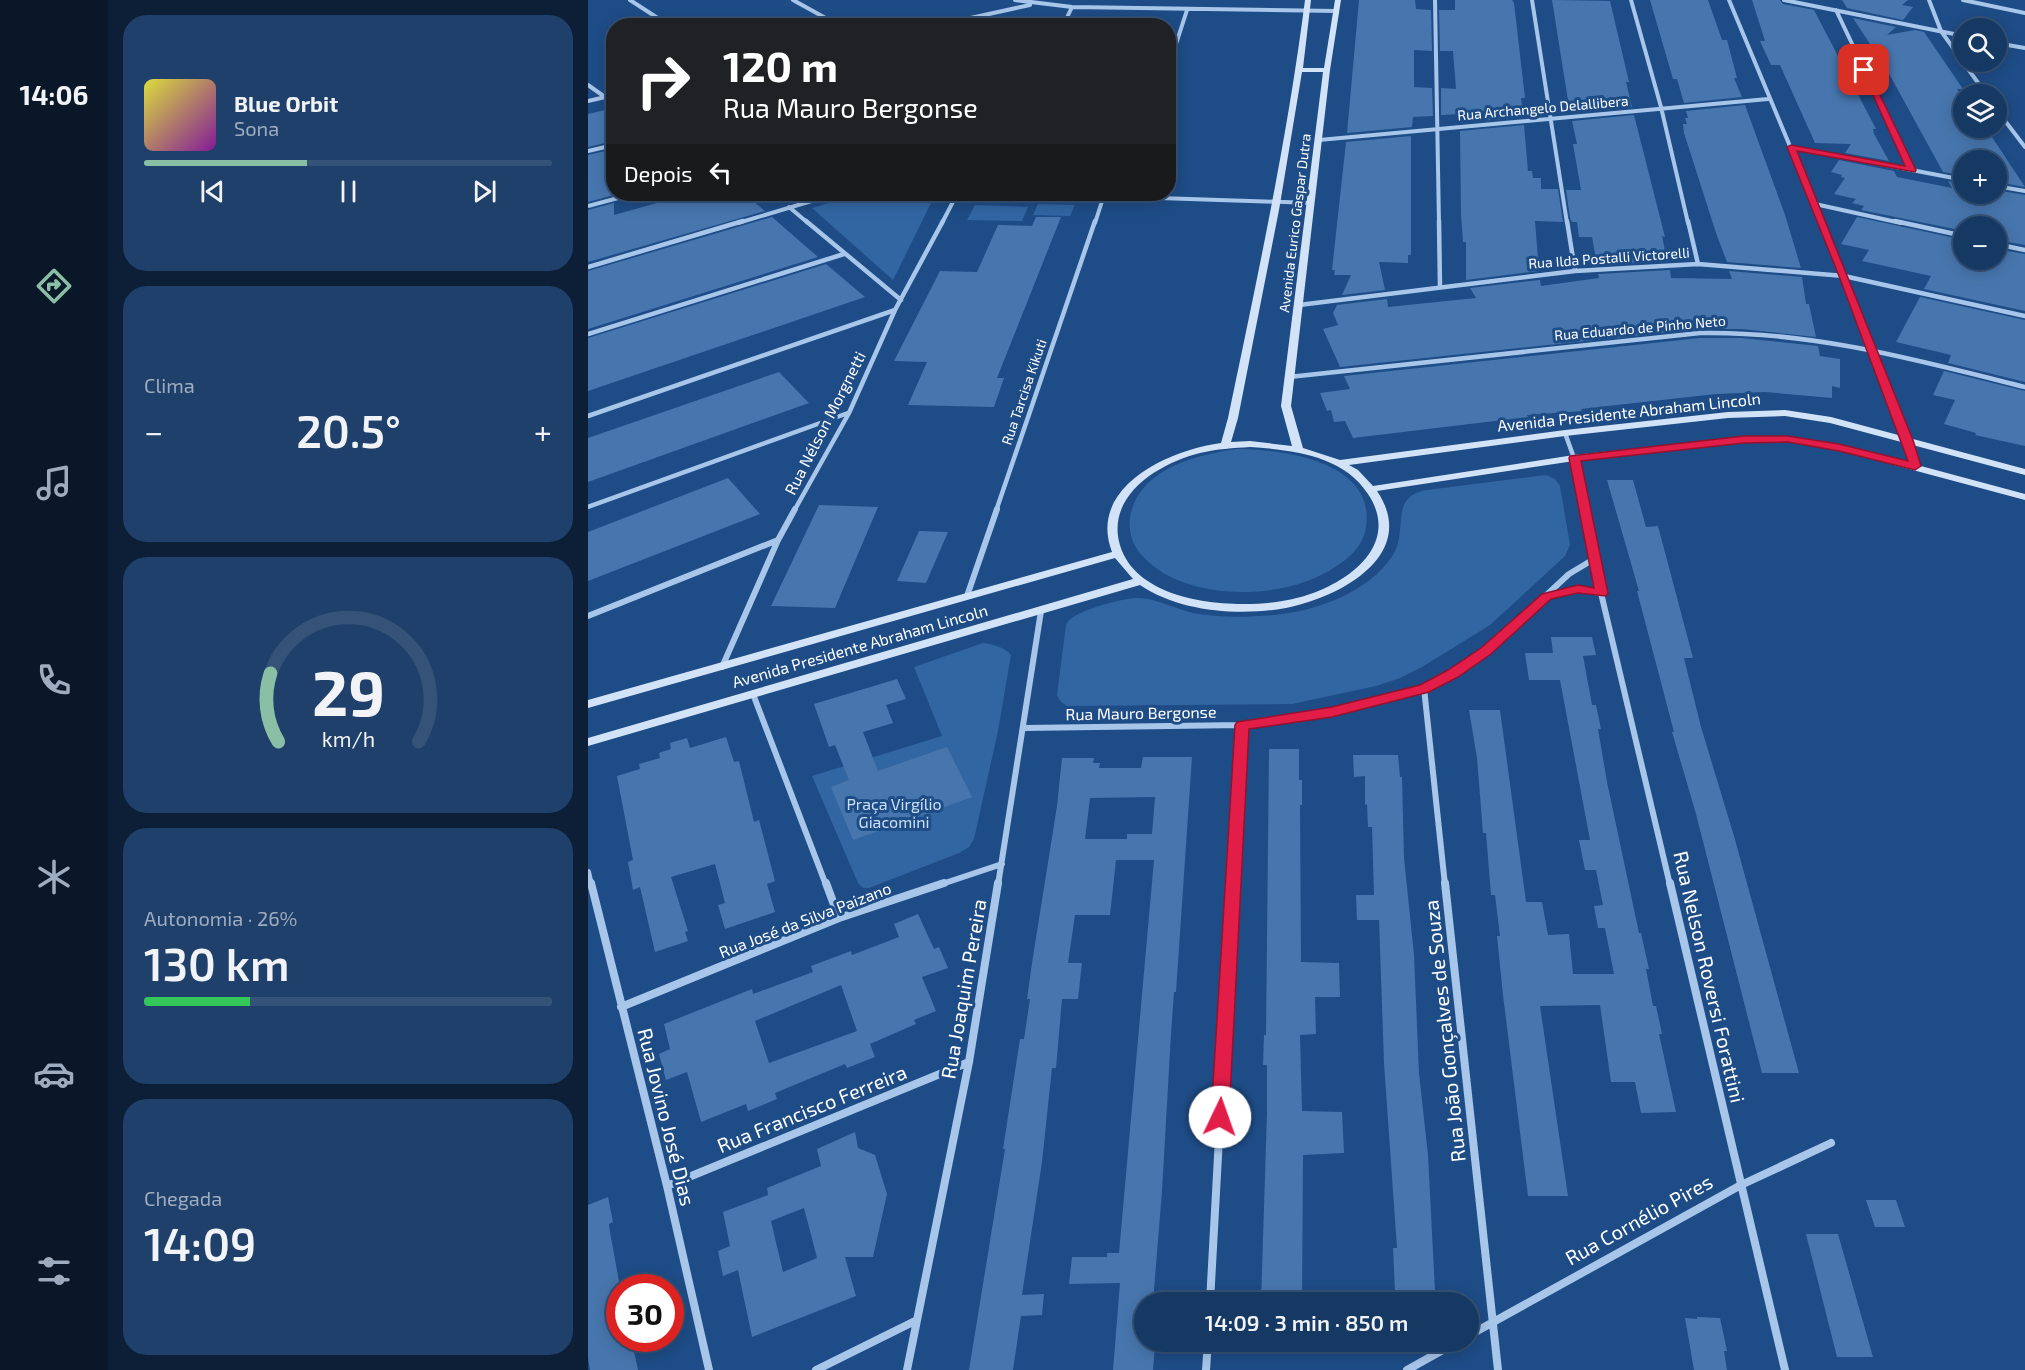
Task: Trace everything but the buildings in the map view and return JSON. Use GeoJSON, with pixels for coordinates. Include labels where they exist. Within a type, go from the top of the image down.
{"type":"FeatureCollection","features":[{"type":"Feature","properties":{"kind":"street"},"geometry":{"type":"LineString","coordinates":[[630,0],[658,18]]}},
{"type":"Feature","properties":{"kind":"street"},"geometry":{"type":"LineString","coordinates":[[793,0],[826,18]]}},
{"type":"Feature","properties":{"kind":"street"},"geometry":{"type":"LineString","coordinates":[[1015,0],[1072,8],[1336,11]]}},
{"type":"Feature","properties":{"kind":"street","name":"Avenida Eurico Gaspar Dutra"},"geometry":{"type":"LineString","coordinates":[[1225,445],[1233,418],[1277,202],[1300,70],[1308,0]]}},
{"type":"Feature","properties":{"kind":"street","name":"Avenida Eurico Gaspar Dutra"},"geometry":{"type":"LineString","coordinates":[[1298,448],[1286,406],[1338,0]]}},
{"type":"Feature","properties":{"kind":"street"},"geometry":{"type":"LineString","coordinates":[[1435,0],[1440,287]]}},
{"type":"Feature","properties":{"kind":"street"},"geometry":{"type":"LineString","coordinates":[[1532,0],[1575,271]]}},
{"type":"Feature","properties":{"kind":"street"},"geometry":{"type":"LineString","coordinates":[[1631,0],[1661,107],[1698,264]]}},
{"type":"Feature","properties":{"kind":"street"},"geometry":{"type":"LineString","coordinates":[[1729,0],[1768,99],[1791,147],[1844,276],[1915,466]]}},
{"type":"Feature","properties":{"kind":"street"},"geometry":{"type":"LineString","coordinates":[[1784,0],[1953,34]]}},
{"type":"Feature","properties":{"kind":"street"},"geometry":{"type":"LineString","coordinates":[[1929,0],[1941,31],[1979,84]]}},
{"type":"Feature","properties":{"kind":"street"},"geometry":{"type":"LineString","coordinates":[[1963,0],[2025,13]]}},
{"type":"Feature","properties":{"kind":"street"},"geometry":{"type":"LineString","coordinates":[[970,18],[1034,4]]}},
{"type":"Feature","properties":{"kind":"street"},"geometry":{"type":"LineString","coordinates":[[1067,18],[1072,8]]}},
{"type":"Feature","properties":{"kind":"street"},"geometry":{"type":"LineString","coordinates":[[1176,44],[1187,10]]}},
{"type":"Feature","properties":{"kind":"street"},"geometry":{"type":"LineString","coordinates":[[1836,10],[1912,170]]}},
{"type":"Feature","properties":{"kind":"street"},"geometry":{"type":"LineString","coordinates":[[2007,45],[2025,48]]}},
{"type":"Feature","properties":{"kind":"street"},"geometry":{"type":"LineString","coordinates":[[1300,70],[1328,70]]}},
{"type":"Feature","properties":{"kind":"street"},"geometry":{"type":"LineString","coordinates":[[588,85],[605,97]]}},
{"type":"Feature","properties":{"kind":"street"},"geometry":{"type":"LineString","coordinates":[[588,101],[605,97]]}},
{"type":"Feature","properties":{"kind":"street","name":"Rua Archangelo Delallibera"},"geometry":{"type":"LineString","coordinates":[[1319,140],[1550,117],[1768,99]]}},
{"type":"Feature","properties":{"kind":"street"},"geometry":{"type":"LineString","coordinates":[[2007,123],[2025,147]]}},
{"type":"Feature","properties":{"kind":"street"},"geometry":{"type":"LineString","coordinates":[[588,151],[606,147]]}},
{"type":"Feature","properties":{"kind":"street"},"geometry":{"type":"LineString","coordinates":[[1791,147],[1953,178]]}},
{"type":"Feature","properties":{"kind":"street"},"geometry":{"type":"LineString","coordinates":[[2007,188],[2025,191]]}},
{"type":"Feature","properties":{"kind":"street"},"geometry":{"type":"LineString","coordinates":[[1176,197],[1312,203]]}},
{"type":"Feature","properties":{"kind":"street"},"geometry":{"type":"LineString","coordinates":[[588,206],[607,201]]}},
{"type":"Feature","properties":{"kind":"street"},"geometry":{"type":"LineString","coordinates":[[588,267],[810,201]]}},
{"type":"Feature","properties":{"kind":"street","name":"Rua Nélson Morgnetti"},"geometry":{"type":"LineString","coordinates":[[722,667],[778,540],[849,412],[896,310],[953,201]]}},
{"type":"Feature","properties":{"kind":"street","name":"Rua Tarcisa Kikuti"},"geometry":{"type":"LineString","coordinates":[[967,596],[1102,201]]}},
{"type":"Feature","properties":{"kind":"street"},"geometry":{"type":"LineString","coordinates":[[1815,204],[1953,234]]}},
{"type":"Feature","properties":{"kind":"street"},"geometry":{"type":"LineString","coordinates":[[789,207],[901,300]]}},
{"type":"Feature","properties":{"kind":"street"},"geometry":{"type":"LineString","coordinates":[[2007,246],[2025,250]]}},
{"type":"Feature","properties":{"kind":"street"},"geometry":{"type":"LineString","coordinates":[[588,334],[844,254]]}},
{"type":"Feature","properties":{"kind":"street","name":"Rua Ilda Postalli Victorelli"},"geometry":{"type":"LineString","coordinates":[[1299,305],[1575,271],[1698,264],[1844,276],[2025,316]]}},
{"type":"Feature","properties":{"kind":"street"},"geometry":{"type":"LineString","coordinates":[[588,416],[896,310]]}},
{"type":"Feature","properties":{"kind":"street","name":"Rua Eduardo de Pinho Neto"},"geometry":{"type":"LineString","coordinates":[[1289,377],[1700,333],[1753,332],[1808,338],[1870,350],[2025,387]]}},
{"type":"Feature","properties":{"kind":"street"},"geometry":{"type":"LineString","coordinates":[[588,507],[849,412]]}},
{"type":"Feature","properties":{"kind":"street","name":"Avenida Presidente Abraham Lincoln"},"geometry":{"type":"LineString","coordinates":[[1339,463],[1565,433],[1728,415],[1785,413],[1831,420],[2025,472]]}},
{"type":"Feature","properties":{"kind":"street","name":"Rua Nelson Roversi Forattini"},"geometry":{"type":"LineString","coordinates":[[1565,433],[1574,458],[1601,593],[1785,1370]]}},
{"type":"Feature","properties":{"kind":"street"},"geometry":{"type":"LineString","coordinates":[[1372,489],[1574,458],[1744,440],[1788,439],[1839,447],[2025,497]]}},
{"type":"Feature","properties":{"kind":"street"},"geometry":{"type":"LineString","coordinates":[[1258,444],[1298,448],[1339,463],[1357,475],[1372,489],[1384,513],[1383,538],[1368,564],[1342,585],[1304,601],[1260,609],[1215,608],[1174,598],[1140,580],[1126,568],[1116,554],[1110,525],[1121,497],[1146,472],[1182,455],[1225,445],[1258,444]]}},
{"type":"Feature","properties":{"kind":"street"},"geometry":{"type":"LineString","coordinates":[[588,616],[778,540]]}},
{"type":"Feature","properties":{"kind":"street","name":"Avenida Presidente Abraham Lincoln"},"geometry":{"type":"LineString","coordinates":[[588,704],[1116,554]]}},
{"type":"Feature","properties":{"kind":"street","name":"Rua Mauro Bergonse"},"geometry":{"type":"LineString","coordinates":[[1024,728],[1242,725],[1332,712],[1424,688],[1453,673],[1486,651],[1569,574],[1594,559]]}},
{"type":"Feature","properties":{"kind":"street","name":"Avenida Presidente Abraham Lincoln"},"geometry":{"type":"LineString","coordinates":[[588,742],[1041,611],[1140,580]]}},
{"type":"Feature","properties":{"kind":"street"},"geometry":{"type":"LineString","coordinates":[[1546,596],[1578,589],[1601,593]]}},
{"type":"Feature","properties":{"kind":"street","name":"Rua Joaquim Pereira"},"geometry":{"type":"LineString","coordinates":[[907,1370],[915,1321],[969,1062],[1041,611]]}},
{"type":"Feature","properties":{"kind":"street","name":"Rua João Gonçalves de Souza"},"geometry":{"type":"LineString","coordinates":[[1424,688],[1498,1370]]}},
{"type":"Feature","properties":{"kind":"street"},"geometry":{"type":"LineString","coordinates":[[753,694],[839,918]]}},
{"type":"Feature","properties":{"kind":"street"},"geometry":{"type":"LineString","coordinates":[[1211,1292],[1242,725]]}},
{"type":"Feature","properties":{"kind":"street","name":"Rua José da Silva Paizano"},"geometry":{"type":"LineString","coordinates":[[621,1007],[839,918],[1002,864]]}},
{"type":"Feature","properties":{"kind":"street","name":"Rua Jovino José Dias"},"geometry":{"type":"LineString","coordinates":[[588,872],[667,1186],[709,1370]]}},
{"type":"Feature","properties":{"kind":"street","name":"Rua Francisco Ferreira"},"geometry":{"type":"LineString","coordinates":[[667,1186],[969,1062]]}},
{"type":"Feature","properties":{"kind":"street","name":"Rua Cornélio Pires"},"geometry":{"type":"LineString","coordinates":[[1479,1330],[1741,1185],[1831,1143]]}},
{"type":"Feature","properties":{"kind":"street"},"geometry":{"type":"LineString","coordinates":[[816,1370],[915,1321]]}},
{"type":"Feature","properties":{"kind":"street"},"geometry":{"type":"LineString","coordinates":[[1206,1370],[1207,1352]]}},
{"type":"Feature","properties":{"kind":"street"},"geometry":{"type":"LineString","coordinates":[[1407,1370],[1439,1352]]}},
{"type":"Feature","properties":{"kind":"green space"},"geometry":{"type":"Polygon","coordinates":[[[835,201],[932,201],[893,280],[812,208],[835,201]]]}},
{"type":"Feature","properties":{"kind":"green space"},"geometry":{"type":"Polygon","coordinates":[[[1038,204],[1075,205],[1070,216],[1033,215],[1038,204]]]}},
{"type":"Feature","properties":{"kind":"green space"},"geometry":{"type":"Polygon","coordinates":[[[975,205],[1028,207],[1022,221],[967,220],[975,205]]]}},
{"type":"Feature","properties":{"kind":"green space"},"geometry":{"type":"Polygon","coordinates":[[[1236,449],[1279,452],[1302,457],[1324,464],[1344,475],[1358,490],[1366,508],[1365,532],[1359,546],[1342,563],[1321,575],[1277,589],[1251,592],[1200,587],[1176,580],[1156,568],[1139,552],[1132,537],[1130,515],[1139,495],[1148,483],[1175,466],[1206,455],[1236,449]]]}},
{"type":"Feature","properties":{"kind":"green space"},"geometry":{"type":"Polygon","coordinates":[[[1546,475],[1555,479],[1560,486],[1570,545],[1565,556],[1490,625],[1400,678],[1376,686],[1292,704],[1067,706],[1057,695],[1066,625],[1087,610],[1133,598],[1153,600],[1193,613],[1234,617],[1290,613],[1324,604],[1356,589],[1383,568],[1397,545],[1403,507],[1407,499],[1415,494],[1427,490],[1546,475]]]}},
{"type":"Feature","properties":{"kind":"green space","name":"Praça Virgílio Giacomini"},"geometry":{"type":"Polygon","coordinates":[[[983,643],[1002,648],[1011,655],[998,731],[974,839],[969,847],[959,853],[869,888],[863,888],[858,883],[812,776],[942,736],[914,667],[983,643]]]}},
{"type":"Feature","properties":{"kind":"route"},"geometry":{"type":"LineString","coordinates":[[1220,1117],[1242,725],[1332,712],[1424,688],[1453,673],[1486,651],[1546,596],[1578,589],[1601,593],[1574,458],[1744,440],[1788,439],[1839,447],[1915,466],[1844,276],[1791,147],[1912,170],[1864,70]]}}]}
